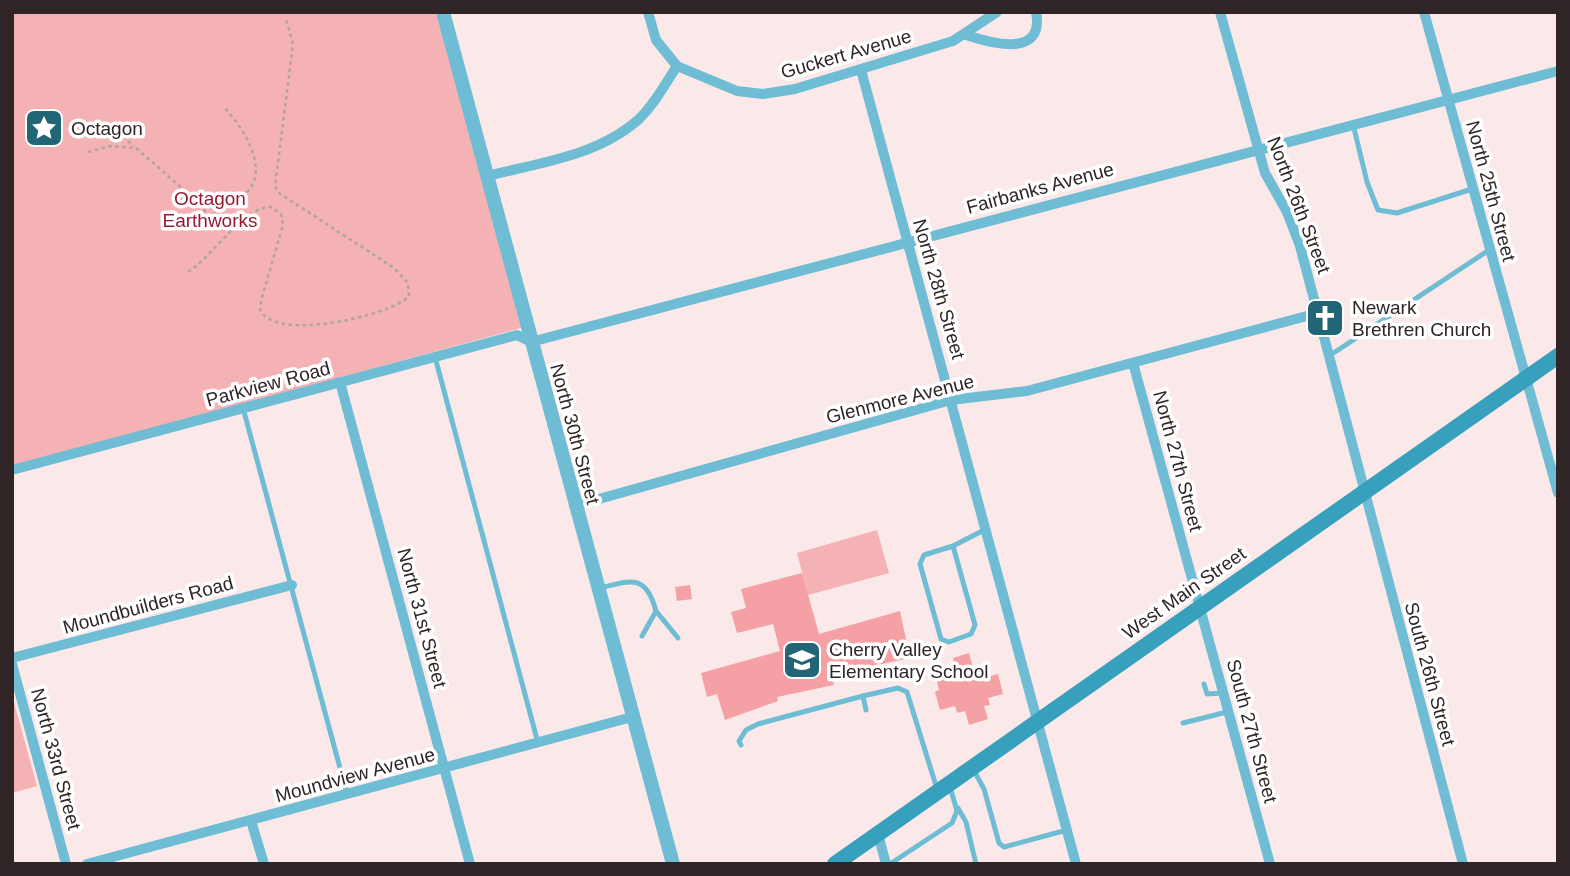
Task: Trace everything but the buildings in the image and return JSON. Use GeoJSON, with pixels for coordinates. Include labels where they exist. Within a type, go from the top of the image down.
{"type":"FeatureCollection","features":[{"type":"Feature","properties":{"kind":"main road","name":"West Main Street"},"geometry":{"type":"LineString","coordinates":[[835,864],[1558,356]]}},
{"type":"Feature","properties":{"kind":"street","name":"North 30th Street"},"geometry":{"type":"LineString","coordinates":[[443,12],[669,862]]}},
{"type":"Feature","properties":{"kind":"street"},"geometry":{"type":"LineString","coordinates":[[487,176],[584,151],[623,131],[653,104],[677,66],[656,40],[648,12]]}},
{"type":"Feature","properties":{"kind":"street","name":"Guckert Avenue"},"geometry":{"type":"LineString","coordinates":[[677,66],[726,88],[763,94],[861,70],[966,35],[997,12]]}},
{"type":"Feature","properties":{"kind":"street"},"geometry":{"type":"LineString","coordinates":[[966,35],[1007,46],[1021,43],[1030,38],[1037,27],[1036,12]]}},
{"type":"Feature","properties":{"kind":"street","name":"North 26th Street"},"geometry":{"type":"LineString","coordinates":[[1220,12],[1257,148],[1300,246],[1363,493]]}},
{"type":"Feature","properties":{"kind":"street","name":"North 25th Street"},"geometry":{"type":"LineString","coordinates":[[1424,12],[1524,380],[1556,478],[1558,493]]}},
{"type":"Feature","properties":{"kind":"street","name":"North 28th Street"},"geometry":{"type":"LineString","coordinates":[[861,70],[1076,864]]}},
{"type":"Feature","properties":{"kind":"street","name":"Fairbanks Avenue"},"geometry":{"type":"LineString","coordinates":[[531,342],[1257,148],[1558,71]]}},
{"type":"Feature","properties":{"kind":"street","name":"Glenmore Avenue"},"geometry":{"type":"LineString","coordinates":[[574,506],[951,400],[1027,391],[1318,313]]}},
{"type":"Feature","properties":{"kind":"street","name":"Parkview Road"},"geometry":{"type":"LineString","coordinates":[[12,470],[517,335],[531,342]]}},
{"type":"Feature","properties":{"kind":"street","name":"North 27th Street"},"geometry":{"type":"LineString","coordinates":[[1133,363],[1200,608]]}},
{"type":"Feature","properties":{"kind":"street","name":"North 31st Street"},"geometry":{"type":"LineString","coordinates":[[340,382],[470,864]]}},
{"type":"Feature","properties":{"kind":"street","name":"South 26th Street"},"geometry":{"type":"LineString","coordinates":[[1363,493],[1463,864]]}},
{"type":"Feature","properties":{"kind":"street","name":"Moundbuilders Road"},"geometry":{"type":"LineString","coordinates":[[12,659],[292,585]]}},
{"type":"Feature","properties":{"kind":"street","name":"South 27th Street"},"geometry":{"type":"LineString","coordinates":[[1200,608],[1270,864]]}},
{"type":"Feature","properties":{"kind":"street","name":"North 33rd Street"},"geometry":{"type":"LineString","coordinates":[[12,664],[66,864]]}},
{"type":"Feature","properties":{"kind":"street","name":"Moundview Avenue"},"geometry":{"type":"LineString","coordinates":[[87,864],[632,717]]}},
{"type":"Feature","properties":{"kind":"street"},"geometry":{"type":"LineString","coordinates":[[251,821],[264,864]]}},
{"type":"Feature","properties":{"kind":"street"},"geometry":{"type":"LineString","coordinates":[[878,834],[888,864]]}},
{"type":"Feature","properties":{"kind":"lane"},"geometry":{"type":"LineString","coordinates":[[1353,124],[1367,183],[1378,210],[1397,213],[1472,189]]}},
{"type":"Feature","properties":{"kind":"lane"},"geometry":{"type":"LineString","coordinates":[[1329,356],[1489,250]]}},
{"type":"Feature","properties":{"kind":"lane"},"geometry":{"type":"LineString","coordinates":[[435,357],[538,743]]}},
{"type":"Feature","properties":{"kind":"lane"},"geometry":{"type":"LineString","coordinates":[[243,408],[347,795]]}},
{"type":"Feature","properties":{"kind":"lane"},"geometry":{"type":"LineString","coordinates":[[953,546],[975,625],[971,634],[949,642],[941,639],[920,564],[924,555],[953,546],[986,528]]}},
{"type":"Feature","properties":{"kind":"lane"},"geometry":{"type":"LineString","coordinates":[[597,588],[627,582],[641,583],[651,591],[656,611],[678,638]]}},
{"type":"Feature","properties":{"kind":"lane"},"geometry":{"type":"LineString","coordinates":[[642,636],[656,611]]}},
{"type":"Feature","properties":{"kind":"lane"},"geometry":{"type":"LineString","coordinates":[[1204,684],[1207,694],[1223,693]]}},
{"type":"Feature","properties":{"kind":"lane"},"geometry":{"type":"LineString","coordinates":[[741,745],[740,741],[746,730],[758,724],[898,688],[907,692],[943,788],[957,806],[969,831],[976,864]]}},
{"type":"Feature","properties":{"kind":"lane"},"geometry":{"type":"LineString","coordinates":[[863,696],[866,710]]}},
{"type":"Feature","properties":{"kind":"lane"},"geometry":{"type":"LineString","coordinates":[[1183,723],[1228,711]]}},
{"type":"Feature","properties":{"kind":"lane"},"geometry":{"type":"LineString","coordinates":[[972,768],[984,789],[999,844],[1004,847],[1067,830]]}},
{"type":"Feature","properties":{"kind":"lane"},"geometry":{"type":"LineString","coordinates":[[888,864],[899,861],[952,823],[957,806]]}},
{"type":"Feature","properties":{"kind":"path"},"geometry":{"type":"LineString","coordinates":[[188,272],[246,217],[259,209],[271,207],[281,214],[283,225],[261,301],[260,309],[265,317],[286,325],[315,325],[376,311],[400,303],[409,296],[408,283],[394,268],[279,193],[275,186],[293,44],[286,19]]}},
{"type":"Feature","properties":{"kind":"path"},"geometry":{"type":"LineString","coordinates":[[199,204],[215,206],[232,202],[246,191],[256,175],[257,164],[243,128],[223,106]]}},
{"type":"Feature","properties":{"kind":"path"},"geometry":{"type":"LineString","coordinates":[[128,141],[199,204],[209,217],[217,212],[215,206]]}},
{"type":"Feature","properties":{"kind":"path"},"geometry":{"type":"LineString","coordinates":[[88,152],[110,146],[136,148]]}},
{"type":"Feature","properties":{"kind":"green space","name":"Octagon Earthworks"},"geometry":{"type":"Polygon","coordinates":[[[12,12],[440,12],[521,328],[12,467],[12,12]]]}},
{"type":"Feature","properties":{"kind":"green space"},"geometry":{"type":"Polygon","coordinates":[[[877,530],[889,573],[808,595],[797,553],[877,530]]]}},
{"type":"Feature","properties":{"kind":"green space"},"geometry":{"type":"Polygon","coordinates":[[[12,695],[37,786],[12,793],[12,695]]]}},
{"type":"Feature","properties":{"kind":"place","name":"Octagon"},"geometry":{"type":"Point","coordinates":[44,128]}},
{"type":"Feature","properties":{"kind":"place","name":"Newark Brethren Church"},"geometry":{"type":"Point","coordinates":[1325,318]}},
{"type":"Feature","properties":{"kind":"place","name":"Cherry Valley Elementary School"},"geometry":{"type":"Point","coordinates":[802,660]}}]}
